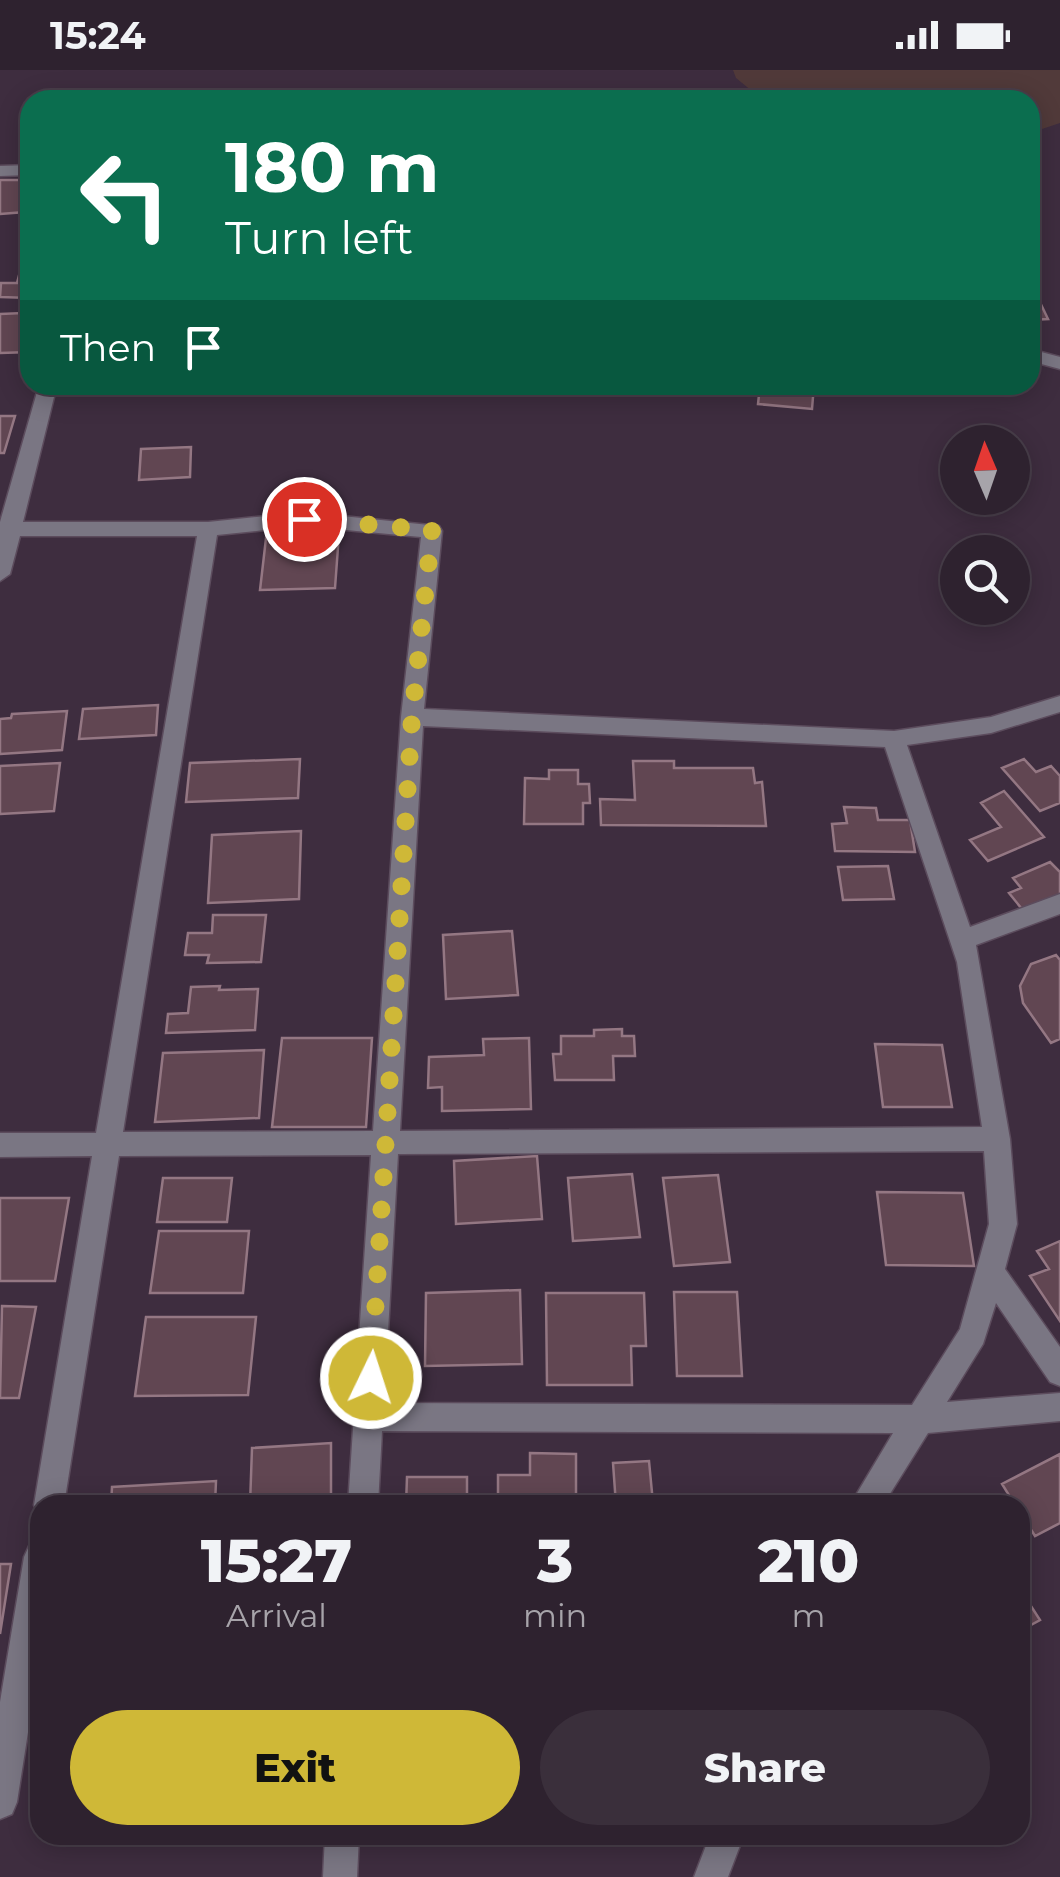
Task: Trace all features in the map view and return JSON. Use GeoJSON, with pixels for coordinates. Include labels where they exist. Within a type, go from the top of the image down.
{"type":"FeatureCollection","features":[{"type":"Feature","properties":{"kind":"street"},"geometry":{"type":"LineString","coordinates":[[0,574],[6,530],[45,395]]}},
{"type":"Feature","properties":{"kind":"street"},"geometry":{"type":"LineString","coordinates":[[6,530],[208,529],[304,519],[432,530],[412,717],[364,1495]]}},
{"type":"Feature","properties":{"kind":"street"},"geometry":{"type":"LineString","coordinates":[[50,1495],[208,529]]}},
{"type":"Feature","properties":{"kind":"street"},"geometry":{"type":"LineString","coordinates":[[412,717],[894,739],[991,725],[1060,704]]}},
{"type":"Feature","properties":{"kind":"street"},"geometry":{"type":"LineString","coordinates":[[871,1495],[973,1334],[1003,1224],[998,1139],[969,962],[894,739]]}},
{"type":"Feature","properties":{"kind":"street"},"geometry":{"type":"LineString","coordinates":[[962,940],[1060,904]]}},
{"type":"Feature","properties":{"kind":"street"},"geometry":{"type":"LineString","coordinates":[[0,1145],[998,1139]]}},
{"type":"Feature","properties":{"kind":"street"},"geometry":{"type":"LineString","coordinates":[[990,1272],[1060,1372]]}},
{"type":"Feature","properties":{"kind":"street"},"geometry":{"type":"LineString","coordinates":[[369,1416],[920,1418],[1060,1406]]}},
{"type":"Feature","properties":{"kind":"street"},"geometry":{"type":"LineString","coordinates":[[0,1802],[30,1618]]}},
{"type":"Feature","properties":{"kind":"street"},"geometry":{"type":"LineString","coordinates":[[340,1877],[342,1845]]}},
{"type":"Feature","properties":{"kind":"street"},"geometry":{"type":"LineString","coordinates":[[711,1877],[723,1845]]}},
{"type":"Feature","properties":{"kind":"shaded area"},"geometry":{"type":"Polygon","coordinates":[[[733,70],[1060,70],[1060,123],[1040,130],[1040,90],[751,90],[736,78],[733,70]]]}},
{"type":"Feature","properties":{"kind":"building"},"geometry":{"type":"Polygon","coordinates":[[[0,180],[20,180],[20,212],[0,214],[0,180]]]}},
{"type":"Feature","properties":{"kind":"building"},"geometry":{"type":"Polygon","coordinates":[[[20,272],[20,298],[0,297],[1,283],[17,283],[20,272]]]}},
{"type":"Feature","properties":{"kind":"building"},"geometry":{"type":"Polygon","coordinates":[[[1040,302],[1048,319],[1040,319],[1040,302]]]}},
{"type":"Feature","properties":{"kind":"building"},"geometry":{"type":"Polygon","coordinates":[[[20,313],[20,352],[0,353],[0,314],[20,313]]]}},
{"type":"Feature","properties":{"kind":"building"},"geometry":{"type":"Polygon","coordinates":[[[759,395],[813,395],[812,409],[758,404],[759,395]]]}},
{"type":"Feature","properties":{"kind":"building"},"geometry":{"type":"Polygon","coordinates":[[[0,416],[15,416],[4,453],[0,453],[0,416]]]}},
{"type":"Feature","properties":{"kind":"building"},"geometry":{"type":"Polygon","coordinates":[[[191,447],[190,477],[139,480],[141,449],[191,447]]]}},
{"type":"Feature","properties":{"kind":"building"},"geometry":{"type":"Polygon","coordinates":[[[340,520],[335,588],[260,590],[268,521],[340,520]]]}},
{"type":"Feature","properties":{"kind":"building"},"geometry":{"type":"Polygon","coordinates":[[[158,705],[156,735],[79,739],[83,709],[158,705]]]}},
{"type":"Feature","properties":{"kind":"building"},"geometry":{"type":"Polygon","coordinates":[[[67,711],[62,750],[0,754],[0,719],[11,718],[12,714],[67,711]]]}},
{"type":"Feature","properties":{"kind":"building"},"geometry":{"type":"Polygon","coordinates":[[[300,759],[298,798],[186,802],[190,763],[300,759]]]}},
{"type":"Feature","properties":{"kind":"building"},"geometry":{"type":"Polygon","coordinates":[[[1024,759],[1036,772],[1051,766],[1060,776],[1060,803],[1040,811],[1002,768],[1024,759]]]}},
{"type":"Feature","properties":{"kind":"building"},"geometry":{"type":"Polygon","coordinates":[[[633,761],[674,761],[674,768],[753,768],[755,783],[762,782],[766,826],[601,825],[600,799],[635,800],[633,761]]]}},
{"type":"Feature","properties":{"kind":"building"},"geometry":{"type":"Polygon","coordinates":[[[60,763],[54,811],[0,814],[0,766],[60,763]]]}},
{"type":"Feature","properties":{"kind":"building"},"geometry":{"type":"Polygon","coordinates":[[[549,770],[578,770],[578,784],[589,784],[590,803],[583,803],[583,824],[524,824],[525,778],[549,779],[549,770]]]}},
{"type":"Feature","properties":{"kind":"building"},"geometry":{"type":"Polygon","coordinates":[[[1004,791],[1044,837],[988,861],[970,840],[1001,827],[981,803],[1004,791]]]}},
{"type":"Feature","properties":{"kind":"building"},"geometry":{"type":"Polygon","coordinates":[[[844,807],[876,808],[878,820],[910,820],[915,852],[835,851],[832,824],[847,823],[844,807]]]}},
{"type":"Feature","properties":{"kind":"building"},"geometry":{"type":"Polygon","coordinates":[[[301,831],[299,899],[208,903],[212,835],[301,831]]]}},
{"type":"Feature","properties":{"kind":"building"},"geometry":{"type":"Polygon","coordinates":[[[1050,862],[1060,872],[1060,898],[1026,914],[1009,893],[1021,888],[1013,878],[1050,862]]]}},
{"type":"Feature","properties":{"kind":"building"},"geometry":{"type":"Polygon","coordinates":[[[888,866],[894,899],[843,900],[838,867],[888,866]]]}},
{"type":"Feature","properties":{"kind":"building"},"geometry":{"type":"Polygon","coordinates":[[[213,915],[266,915],[261,962],[207,963],[209,955],[185,955],[188,933],[212,933],[213,915]]]}},
{"type":"Feature","properties":{"kind":"building"},"geometry":{"type":"Polygon","coordinates":[[[512,931],[518,995],[446,999],[443,935],[512,931]]]}},
{"type":"Feature","properties":{"kind":"building"},"geometry":{"type":"Polygon","coordinates":[[[1056,955],[1060,960],[1060,1039],[1051,1043],[1023,1003],[1020,986],[1031,964],[1056,955]]]}},
{"type":"Feature","properties":{"kind":"building"},"geometry":{"type":"Polygon","coordinates":[[[220,986],[219,990],[258,989],[255,1030],[166,1033],[168,1014],[188,1013],[191,987],[220,986]]]}},
{"type":"Feature","properties":{"kind":"building"},"geometry":{"type":"Polygon","coordinates":[[[622,1029],[622,1036],[634,1036],[635,1056],[613,1056],[614,1080],[555,1080],[553,1054],[561,1054],[561,1036],[594,1036],[594,1030],[622,1029]]]}},
{"type":"Feature","properties":{"kind":"building"},"geometry":{"type":"Polygon","coordinates":[[[282,1038],[372,1038],[366,1127],[272,1127],[282,1038]]]}},
{"type":"Feature","properties":{"kind":"building"},"geometry":{"type":"Polygon","coordinates":[[[529,1038],[531,1109],[442,1111],[442,1087],[428,1088],[429,1057],[484,1055],[483,1039],[529,1038]]]}},
{"type":"Feature","properties":{"kind":"building"},"geometry":{"type":"Polygon","coordinates":[[[875,1044],[942,1045],[952,1107],[883,1107],[875,1044]]]}},
{"type":"Feature","properties":{"kind":"building"},"geometry":{"type":"Polygon","coordinates":[[[264,1050],[259,1118],[155,1122],[163,1053],[264,1050]]]}},
{"type":"Feature","properties":{"kind":"building"},"geometry":{"type":"Polygon","coordinates":[[[537,1156],[542,1219],[456,1224],[454,1161],[537,1156]]]}},
{"type":"Feature","properties":{"kind":"building"},"geometry":{"type":"Polygon","coordinates":[[[632,1174],[640,1237],[573,1241],[568,1178],[632,1174]]]}},
{"type":"Feature","properties":{"kind":"building"},"geometry":{"type":"Polygon","coordinates":[[[718,1175],[730,1262],[674,1266],[663,1178],[718,1175]]]}},
{"type":"Feature","properties":{"kind":"building"},"geometry":{"type":"Polygon","coordinates":[[[163,1178],[232,1178],[227,1222],[157,1222],[163,1178]]]}},
{"type":"Feature","properties":{"kind":"building"},"geometry":{"type":"Polygon","coordinates":[[[877,1192],[963,1193],[974,1266],[886,1265],[877,1192]]]}},
{"type":"Feature","properties":{"kind":"building"},"geometry":{"type":"Polygon","coordinates":[[[0,1198],[69,1198],[55,1281],[0,1281],[0,1198]]]}},
{"type":"Feature","properties":{"kind":"building"},"geometry":{"type":"Polygon","coordinates":[[[159,1231],[249,1231],[243,1293],[150,1293],[159,1231]]]}},
{"type":"Feature","properties":{"kind":"building"},"geometry":{"type":"Polygon","coordinates":[[[1060,1241],[1060,1321],[1030,1276],[1049,1269],[1037,1251],[1060,1241]]]}},
{"type":"Feature","properties":{"kind":"building"},"geometry":{"type":"Polygon","coordinates":[[[520,1290],[522,1364],[425,1366],[426,1293],[520,1290]]]}},
{"type":"Feature","properties":{"kind":"building"},"geometry":{"type":"Polygon","coordinates":[[[674,1292],[737,1292],[742,1376],[677,1376],[674,1292]]]}},
{"type":"Feature","properties":{"kind":"building"},"geometry":{"type":"Polygon","coordinates":[[[546,1293],[644,1293],[646,1346],[631,1346],[632,1385],[547,1385],[546,1293]]]}},
{"type":"Feature","properties":{"kind":"building"},"geometry":{"type":"Polygon","coordinates":[[[2,1306],[36,1307],[19,1398],[0,1398],[2,1306]]]}},
{"type":"Feature","properties":{"kind":"building"},"geometry":{"type":"Polygon","coordinates":[[[146,1317],[256,1317],[248,1395],[135,1396],[146,1317]]]}},
{"type":"Feature","properties":{"kind":"building"},"geometry":{"type":"Polygon","coordinates":[[[331,1443],[331,1495],[250,1495],[252,1448],[331,1443]]]}},
{"type":"Feature","properties":{"kind":"building"},"geometry":{"type":"Polygon","coordinates":[[[530,1453],[576,1454],[576,1495],[498,1495],[498,1475],[530,1475],[530,1453]]]}},
{"type":"Feature","properties":{"kind":"building"},"geometry":{"type":"Polygon","coordinates":[[[1060,1454],[1060,1523],[1035,1536],[1030,1528],[1030,1495],[1009,1495],[1002,1484],[1060,1454]]]}},
{"type":"Feature","properties":{"kind":"building"},"geometry":{"type":"Polygon","coordinates":[[[649,1461],[652,1495],[615,1495],[613,1463],[649,1461]]]}},
{"type":"Feature","properties":{"kind":"building"},"geometry":{"type":"Polygon","coordinates":[[[407,1477],[467,1477],[467,1495],[406,1495],[407,1477]]]}},
{"type":"Feature","properties":{"kind":"building"},"geometry":{"type":"Polygon","coordinates":[[[216,1481],[215,1495],[112,1495],[112,1487],[216,1481]]]}},
{"type":"Feature","properties":{"kind":"building"},"geometry":{"type":"Polygon","coordinates":[[[0,1564],[11,1564],[0,1634],[0,1564]]]}},
{"type":"Feature","properties":{"kind":"building"},"geometry":{"type":"Polygon","coordinates":[[[1030,1604],[1040,1620],[1030,1626],[1030,1604]]]}},
{"type":"Feature","properties":{"kind":"route"},"geometry":{"type":"LineString","coordinates":[[304,519],[432,530],[412,717],[371,1378]]}}]}
